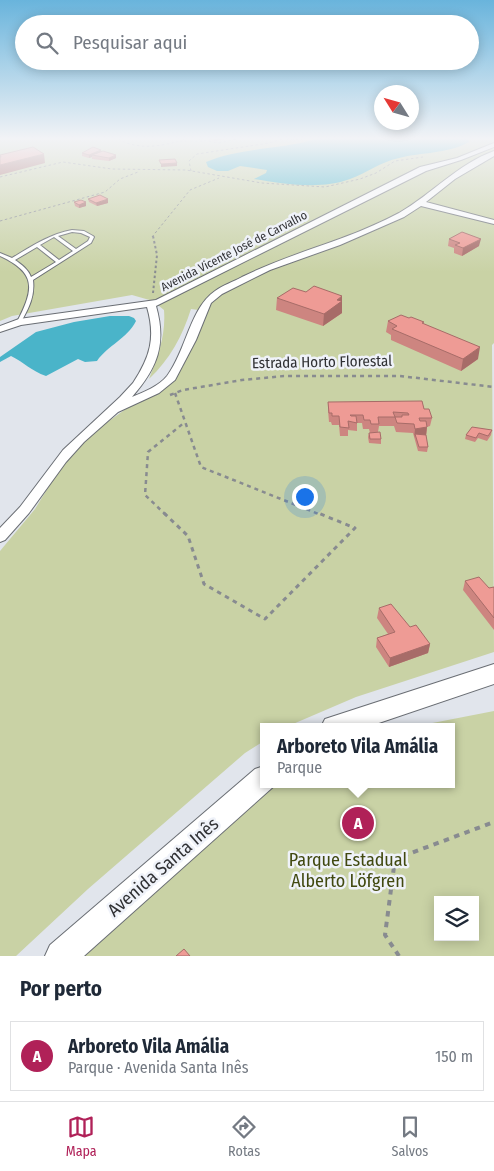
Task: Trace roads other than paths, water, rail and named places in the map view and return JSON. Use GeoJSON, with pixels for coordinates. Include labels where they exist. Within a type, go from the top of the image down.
{"type":"FeatureCollection","features":[{"type":"Feature","properties":{"kind":"main road"},"geometry":{"type":"LineString","coordinates":[[346,723],[494,674]]}},
{"type":"Feature","properties":{"kind":"main road","name":"Avenida Santa Inês"},"geometry":{"type":"LineString","coordinates":[[61,956],[260,782]]}},
{"type":"Feature","properties":{"kind":"street","name":"Avenida Vicente José de Carvalho"},"geometry":{"type":"LineString","coordinates":[[0,329],[19,322],[152,305],[168,299],[394,184]]}},
{"type":"Feature","properties":{"kind":"street"},"geometry":{"type":"LineString","coordinates":[[112,412],[155,391],[171,378],[191,340],[207,302],[225,288],[267,268],[370,230],[401,215],[420,203],[444,184]]}},
{"type":"Feature","properties":{"kind":"street"},"geometry":{"type":"LineString","coordinates":[[420,203],[494,222]]}},
{"type":"Feature","properties":{"kind":"street"},"geometry":{"type":"LineString","coordinates":[[249,258],[267,268]]}},
{"type":"Feature","properties":{"kind":"street"},"geometry":{"type":"LineString","coordinates":[[0,537],[28,506],[66,453],[112,412],[138,382],[150,363],[156,343],[157,328],[152,305]]}},
{"type":"Feature","properties":{"kind":"lane"},"geometry":{"type":"LineString","coordinates":[[14,259],[64,232],[75,231],[92,237],[90,242],[31,280]]}},
{"type":"Feature","properties":{"kind":"lane"},"geometry":{"type":"LineString","coordinates":[[55,236],[77,250]]}},
{"type":"Feature","properties":{"kind":"lane"},"geometry":{"type":"LineString","coordinates":[[38,246],[59,262]]}},
{"type":"Feature","properties":{"kind":"lane"},"geometry":{"type":"LineString","coordinates":[[0,254],[14,259],[24,266],[31,280],[31,294],[28,306],[19,322]]}},
{"type":"Feature","properties":{"kind":"water"},"geometry":{"type":"Polygon","coordinates":[[[287,184],[329,184],[315,185],[287,184]]]}},
{"type":"Feature","properties":{"kind":"water"},"geometry":{"type":"Polygon","coordinates":[[[110,316],[129,316],[136,321],[128,333],[101,355],[97,361],[85,362],[78,359],[46,376],[11,356],[0,362],[0,357],[36,332],[74,322],[110,316]]]}},
{"type":"Feature","properties":{"kind":"place","name":"Arboreto Vila Amália"},"geometry":{"type":"Point","coordinates":[358,823]}},
{"type":"Feature","properties":{"kind":"park label","name":"Parque Estadual Alberto Löfgren"},"geometry":{"type":"Point","coordinates":[348,870]}}]}
